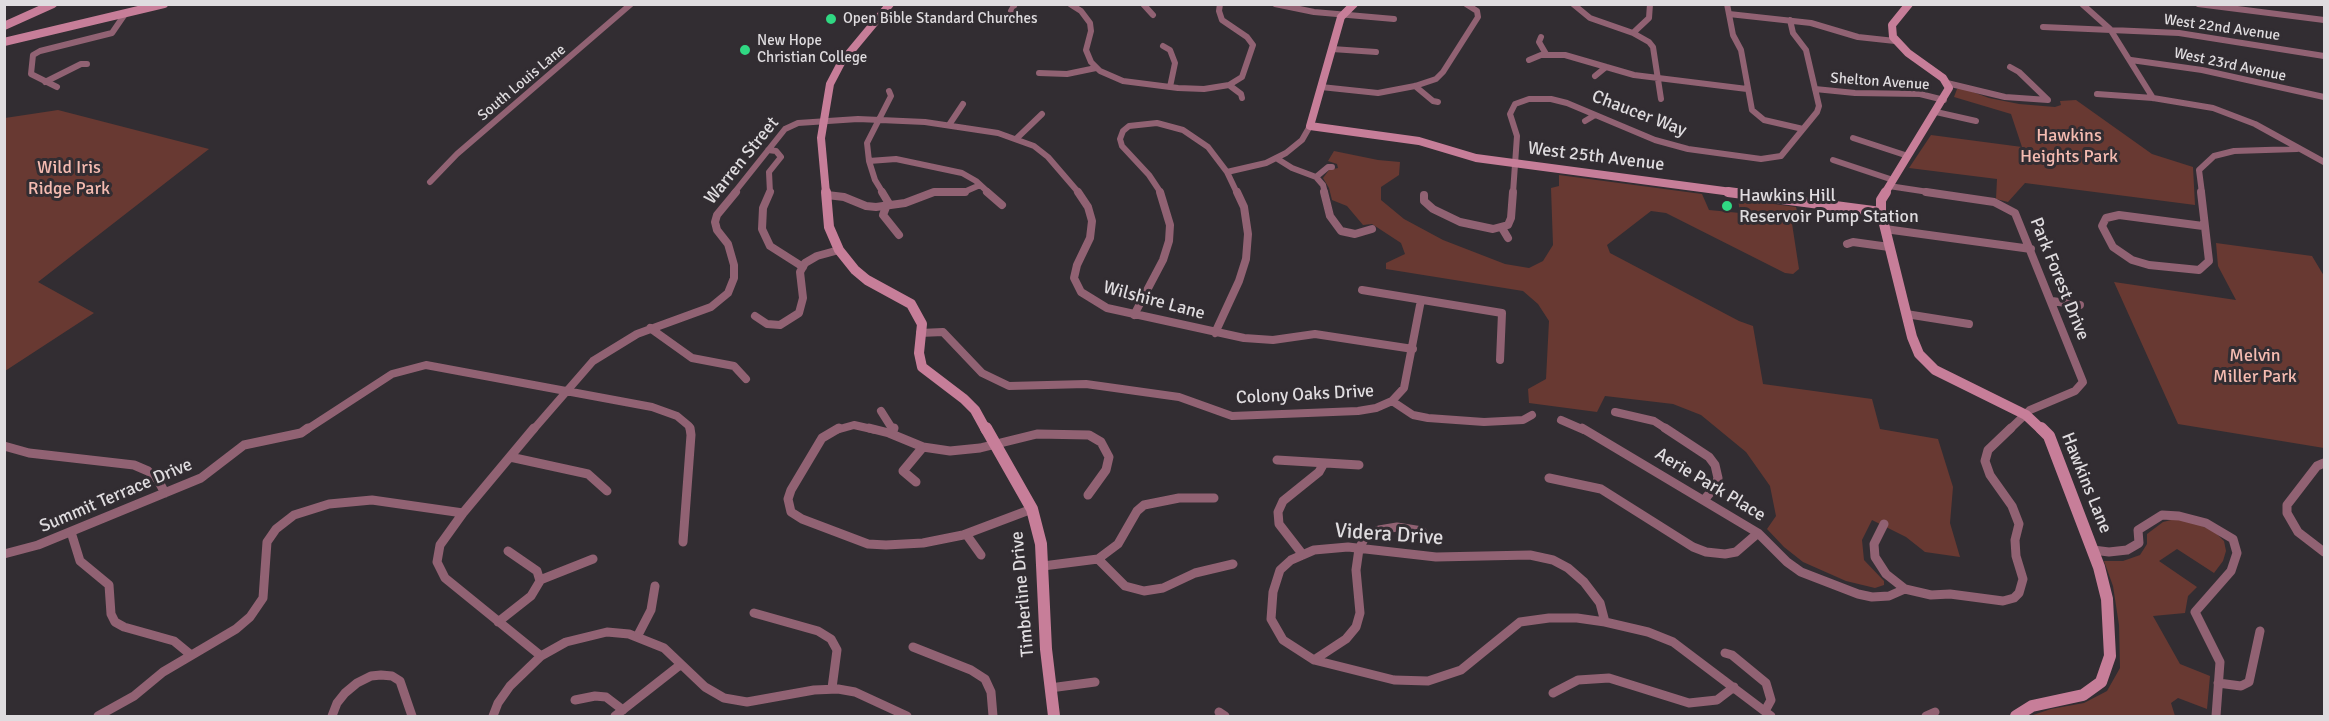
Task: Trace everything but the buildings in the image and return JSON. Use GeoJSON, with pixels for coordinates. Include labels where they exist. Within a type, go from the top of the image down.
{"type":"FeatureCollection","features":[{"type":"Feature","properties":{"kind":"street"},"geometry":{"type":"LineString","coordinates":[[4,26],[53,4]]}},
{"type":"Feature","properties":{"kind":"street"},"geometry":{"type":"LineString","coordinates":[[4,42],[164,4]]}},
{"type":"Feature","properties":{"kind":"street","name":"South Louis Lane"},"geometry":{"type":"LineString","coordinates":[[430,182],[457,154],[631,4]]}},
{"type":"Feature","properties":{"kind":"street"},"geometry":{"type":"LineString","coordinates":[[823,120],[830,84],[836,70],[890,4]]}},
{"type":"Feature","properties":{"kind":"street"},"geometry":{"type":"LineString","coordinates":[[1014,14],[1011,11],[1016,4]]}},
{"type":"Feature","properties":{"kind":"street"},"geometry":{"type":"LineString","coordinates":[[1070,4],[1081,11],[1090,23],[1091,31],[1086,50],[1087,57],[1095,68],[1124,81],[1204,89],[1229,85],[1237,81],[1245,72],[1253,45],[1247,37],[1222,20],[1219,11],[1220,4]]}},
{"type":"Feature","properties":{"kind":"street"},"geometry":{"type":"LineString","coordinates":[[1143,4],[1154,15]]}},
{"type":"Feature","properties":{"kind":"street"},"geometry":{"type":"LineString","coordinates":[[1275,4],[1342,15],[1394,19]]}},
{"type":"Feature","properties":{"kind":"street"},"geometry":{"type":"LineString","coordinates":[[1227,172],[1259,165],[1276,158],[1302,140],[1310,126],[1342,15],[1354,4]]}},
{"type":"Feature","properties":{"kind":"street"},"geometry":{"type":"LineString","coordinates":[[1321,87],[1372,93],[1431,81],[1441,75],[1478,19],[1476,11],[1466,4]]}},
{"type":"Feature","properties":{"kind":"street"},"geometry":{"type":"LineString","coordinates":[[1573,4],[1590,18],[1633,33],[1653,47],[1661,99]]}},
{"type":"Feature","properties":{"kind":"street"},"geometry":{"type":"LineString","coordinates":[[1633,33],[1649,18],[1650,4]]}},
{"type":"Feature","properties":{"kind":"street"},"geometry":{"type":"LineString","coordinates":[[1727,4],[1733,37],[1741,50],[1752,110],[1759,119],[1803,129]]}},
{"type":"Feature","properties":{"kind":"street"},"geometry":{"type":"LineString","coordinates":[[1909,4],[1892,25],[1891,33],[1895,41],[1947,82],[2005,98],[2048,100],[2019,72],[2010,67]]}},
{"type":"Feature","properties":{"kind":"street"},"geometry":{"type":"LineString","coordinates":[[2082,4],[2109,29],[2131,60],[2153,98]]}},
{"type":"Feature","properties":{"kind":"street"},"geometry":{"type":"LineString","coordinates":[[2198,4],[2325,20]]}},
{"type":"Feature","properties":{"kind":"street"},"geometry":{"type":"LineString","coordinates":[[57,87],[31,74],[34,53],[113,33],[125,14]]}},
{"type":"Feature","properties":{"kind":"street"},"geometry":{"type":"LineString","coordinates":[[1729,14],[1818,24],[1864,38],[1895,41]]}},
{"type":"Feature","properties":{"kind":"street","name":"Chaucer Way"},"geometry":{"type":"LineString","coordinates":[[1526,100],[1557,100],[1664,143],[1698,151],[1761,159],[1781,156],[1818,110],[1806,50],[1793,33],[1790,20]]}},
{"type":"Feature","properties":{"kind":"street","name":"West 22nd Avenue"},"geometry":{"type":"LineString","coordinates":[[2043,27],[2198,35],[2325,56]]}},
{"type":"Feature","properties":{"kind":"street"},"geometry":{"type":"LineString","coordinates":[[1541,37],[1539,42],[1546,54]]}},
{"type":"Feature","properties":{"kind":"street"},"geometry":{"type":"LineString","coordinates":[[1163,46],[1170,50],[1175,63],[1170,87]]}},
{"type":"Feature","properties":{"kind":"street"},"geometry":{"type":"LineString","coordinates":[[1332,49],[1376,52]]}},
{"type":"Feature","properties":{"kind":"street"},"geometry":{"type":"LineString","coordinates":[[1529,60],[1534,56],[1546,54],[1577,57],[1634,75],[1747,89]]}},
{"type":"Feature","properties":{"kind":"street","name":"West 23rd Avenue"},"geometry":{"type":"LineString","coordinates":[[2131,60],[2202,69],[2325,97]]}},
{"type":"Feature","properties":{"kind":"street"},"geometry":{"type":"LineString","coordinates":[[45,82],[81,64],[87,64]]}},
{"type":"Feature","properties":{"kind":"street"},"geometry":{"type":"LineString","coordinates":[[1595,76],[1606,67]]}},
{"type":"Feature","properties":{"kind":"street"},"geometry":{"type":"LineString","coordinates":[[1039,73],[1067,74],[1095,68]]}},
{"type":"Feature","properties":{"kind":"street"},"geometry":{"type":"LineString","coordinates":[[1881,212],[1881,200],[1944,100],[1948,92],[1947,82]]}},
{"type":"Feature","properties":{"kind":"street"},"geometry":{"type":"LineString","coordinates":[[1229,85],[1242,98]]}},
{"type":"Feature","properties":{"kind":"street"},"geometry":{"type":"LineString","coordinates":[[1415,86],[1433,101],[1438,102]]}},
{"type":"Feature","properties":{"kind":"street","name":"Shelton Avenue"},"geometry":{"type":"LineString","coordinates":[[1815,89],[1854,93],[1920,94],[1944,100]]}},
{"type":"Feature","properties":{"kind":"street"},"geometry":{"type":"LineString","coordinates":[[889,91],[891,96],[867,143],[869,161],[875,180],[888,202],[883,215],[898,235]]}},
{"type":"Feature","properties":{"kind":"street"},"geometry":{"type":"LineString","coordinates":[[1518,94],[1526,100]]}},
{"type":"Feature","properties":{"kind":"street"},"geometry":{"type":"LineString","coordinates":[[2097,94],[2195,104],[2236,116],[2325,162]]}},
{"type":"Feature","properties":{"kind":"street"},"geometry":{"type":"LineString","coordinates":[[1424,195],[1423,200],[1429,205],[1453,219],[1476,226],[1502,228],[1508,225],[1517,133],[1510,114],[1515,104],[1526,100]]}},
{"type":"Feature","properties":{"kind":"street"},"geometry":{"type":"LineString","coordinates":[[949,125],[963,104]]}},
{"type":"Feature","properties":{"kind":"street"},"geometry":{"type":"LineString","coordinates":[[1936,112],[1976,122]]}},
{"type":"Feature","properties":{"kind":"street"},"geometry":{"type":"LineString","coordinates":[[1016,138],[1042,114]]}},
{"type":"Feature","properties":{"kind":"street"},"geometry":{"type":"LineString","coordinates":[[1585,122],[1595,115]]}},
{"type":"Feature","properties":{"kind":"street","name":"Wilshire Lane"},"geometry":{"type":"LineString","coordinates":[[823,120],[878,119],[949,125],[1016,138],[1034,146],[1048,157],[1081,195],[1088,207],[1092,230],[1075,272],[1078,288],[1099,305],[1215,333],[1258,340],[1288,339],[1315,334],[1413,349]]}},
{"type":"Feature","properties":{"kind":"street","name":"Warren Street"},"geometry":{"type":"LineString","coordinates":[[541,656],[449,583],[439,567],[437,556],[440,545],[463,513],[566,390],[598,357],[650,328],[711,307],[728,293],[734,278],[734,265],[728,244],[717,230],[715,222],[717,215],[790,125],[823,120]]}},
{"type":"Feature","properties":{"kind":"street","name":"Timberline Drive"},"geometry":{"type":"LineString","coordinates":[[823,120],[821,138],[829,227],[839,250],[855,270],[867,280],[911,303],[922,324],[919,353],[922,367],[975,410],[1032,509],[1041,544],[1046,649],[1054,717]]}},
{"type":"Feature","properties":{"kind":"street"},"geometry":{"type":"LineString","coordinates":[[1134,315],[1163,260],[1169,241],[1170,225],[1166,204],[1156,185],[1122,146],[1120,136],[1129,126],[1147,123],[1169,125],[1187,132],[1203,143],[1227,172],[1244,207],[1248,242],[1242,272],[1215,333]]}},
{"type":"Feature","properties":{"kind":"street","name":"West 25th Avenue"},"geometry":{"type":"LineString","coordinates":[[1310,126],[1419,141],[1463,156],[1881,212]]}},
{"type":"Feature","properties":{"kind":"street"},"geometry":{"type":"LineString","coordinates":[[1853,138],[1908,156]]}},
{"type":"Feature","properties":{"kind":"street"},"geometry":{"type":"LineString","coordinates":[[2203,226],[2119,215],[2106,218],[2102,226],[2113,247],[2124,256],[2149,265],[2199,270],[2207,264],[2199,170],[2207,160],[2240,150],[2296,149]]}},
{"type":"Feature","properties":{"kind":"street"},"geometry":{"type":"LineString","coordinates":[[768,150],[776,151],[781,156],[769,172],[770,193],[763,208],[762,229],[770,246],[803,267]]}},
{"type":"Feature","properties":{"kind":"street"},"geometry":{"type":"LineString","coordinates":[[1276,158],[1292,168],[1316,177],[1323,185],[1330,216],[1337,228],[1352,234],[1372,229]]}},
{"type":"Feature","properties":{"kind":"street"},"geometry":{"type":"LineString","coordinates":[[869,161],[896,159],[969,176],[1002,205]]}},
{"type":"Feature","properties":{"kind":"street","name":"Park Forest Drive"},"geometry":{"type":"LineString","coordinates":[[1833,160],[1891,183],[1978,198],[2005,206],[2015,213],[2021,223],[2083,382],[2075,391],[2030,410],[2026,415]]}},
{"type":"Feature","properties":{"kind":"street"},"geometry":{"type":"LineString","coordinates":[[1316,177],[1328,167],[1332,167]]}},
{"type":"Feature","properties":{"kind":"street"},"geometry":{"type":"LineString","coordinates":[[827,195],[866,206],[887,206],[905,203],[934,192],[964,192],[981,185]]}},
{"type":"Feature","properties":{"kind":"street","name":"Hawkins Lane"},"geometry":{"type":"LineString","coordinates":[[1881,212],[1906,314],[1919,354],[1935,370],[2026,415],[2043,428],[2053,442],[2104,583],[2109,614],[2110,656],[2106,675],[2094,688],[2083,695],[2032,706],[2016,717]]}},
{"type":"Feature","properties":{"kind":"street"},"geometry":{"type":"LineString","coordinates":[[1502,228],[1508,237]]}},
{"type":"Feature","properties":{"kind":"street"},"geometry":{"type":"LineString","coordinates":[[1885,229],[2031,249]]}},
{"type":"Feature","properties":{"kind":"street"},"geometry":{"type":"LineString","coordinates":[[1846,244],[1851,242],[1889,247]]}},
{"type":"Feature","properties":{"kind":"street"},"geometry":{"type":"LineString","coordinates":[[755,316],[767,324],[780,325],[800,313],[803,298],[800,272],[803,267],[817,256],[839,250]]}},
{"type":"Feature","properties":{"kind":"street"},"geometry":{"type":"LineString","coordinates":[[1362,290],[1500,312],[1506,318],[1500,360]]}},
{"type":"Feature","properties":{"kind":"street","name":"Colony Oaks Drive"},"geometry":{"type":"LineString","coordinates":[[920,333],[944,332],[982,373],[1014,386],[1086,384],[1179,398],[1237,416],[1358,411],[1376,408],[1392,401],[1401,393],[1407,382],[1421,300]]}},
{"type":"Feature","properties":{"kind":"street"},"geometry":{"type":"LineString","coordinates":[[2052,301],[2080,305]]}},
{"type":"Feature","properties":{"kind":"street"},"geometry":{"type":"LineString","coordinates":[[1906,314],[1969,324]]}},
{"type":"Feature","properties":{"kind":"street"},"geometry":{"type":"LineString","coordinates":[[650,328],[692,358],[734,366],[746,379]]}},
{"type":"Feature","properties":{"kind":"street","name":"Summit Terrace Drive"},"geometry":{"type":"LineString","coordinates":[[4,554],[38,545],[204,476],[244,445],[308,430],[392,374],[412,367],[426,365],[566,390]]}},
{"type":"Feature","properties":{"kind":"street"},"geometry":{"type":"LineString","coordinates":[[566,390],[660,409],[677,416],[689,426],[692,435],[683,542]]}},
{"type":"Feature","properties":{"kind":"street","name":"Colony Oaks Drive"},"geometry":{"type":"LineString","coordinates":[[1392,401],[1413,415],[1428,418],[1484,422],[1523,420],[1532,415]]}},
{"type":"Feature","properties":{"kind":"street"},"geometry":{"type":"LineString","coordinates":[[881,411],[894,428],[892,434]]}},
{"type":"Feature","properties":{"kind":"street"},"geometry":{"type":"LineString","coordinates":[[1615,412],[1654,421],[1709,457],[1715,465],[1718,478],[1717,484],[1704,500]]}},
{"type":"Feature","properties":{"kind":"street"},"geometry":{"type":"LineString","coordinates":[[1884,524],[1874,544],[1875,557],[1886,574],[1905,589],[1931,595],[1950,594],[2003,601],[2014,598],[2019,593],[2023,579],[2016,556],[2015,540],[2019,524],[2012,506],[1990,475],[1985,461],[1988,450],[2026,415]]}},
{"type":"Feature","properties":{"kind":"street","name":"Aerie Park Place"},"geometry":{"type":"LineString","coordinates":[[1561,420],[1576,424],[1758,533],[1792,566],[1852,592],[1877,598],[1905,589]]}},
{"type":"Feature","properties":{"kind":"street"},"geometry":{"type":"LineString","coordinates":[[1032,509],[966,534],[923,543],[886,545],[868,544],[802,519],[791,512],[789,499],[791,490],[822,438],[854,425],[892,434],[923,447],[950,451],[980,448],[1037,434],[1066,433],[1095,438],[1107,450],[1109,461],[1102,476],[1088,495]]}},
{"type":"Feature","properties":{"kind":"street"},"geometry":{"type":"LineString","coordinates":[[4,446],[29,453],[134,465],[148,471],[158,480],[165,493]]}},
{"type":"Feature","properties":{"kind":"street"},"geometry":{"type":"LineString","coordinates":[[916,482],[903,471],[923,447]]}},
{"type":"Feature","properties":{"kind":"street"},"geometry":{"type":"LineString","coordinates":[[510,457],[588,474],[607,491]]}},
{"type":"Feature","properties":{"kind":"street"},"geometry":{"type":"LineString","coordinates":[[1277,460],[1359,465]]}},
{"type":"Feature","properties":{"kind":"street"},"geometry":{"type":"LineString","coordinates":[[1303,555],[1279,524],[1278,512],[1283,501],[1319,472],[1324,463]]}},
{"type":"Feature","properties":{"kind":"street"},"geometry":{"type":"LineString","coordinates":[[2321,464],[2287,505],[2287,513],[2298,532],[2325,552]]}},
{"type":"Feature","properties":{"kind":"street"},"geometry":{"type":"LineString","coordinates":[[1549,478],[1601,489],[1663,526],[1688,544],[1706,552],[1725,554],[1736,552],[1758,533]]}},
{"type":"Feature","properties":{"kind":"street"},"geometry":{"type":"LineString","coordinates":[[1042,566],[1098,559],[1122,540],[1141,507],[1179,498],[1214,498]]}},
{"type":"Feature","properties":{"kind":"street"},"geometry":{"type":"LineString","coordinates":[[98,717],[134,696],[158,676],[236,629],[258,607],[264,594],[265,546],[276,529],[294,515],[329,504],[372,500],[463,513]]}},
{"type":"Feature","properties":{"kind":"street"},"geometry":{"type":"LineString","coordinates":[[2093,550],[2109,552],[2127,550],[2139,543],[2138,530],[2162,515],[2179,516],[2206,523],[2233,539],[2237,553],[2230,571],[2195,612],[2220,662],[2216,717]]}},
{"type":"Feature","properties":{"kind":"street"},"geometry":{"type":"LineString","coordinates":[[1314,660],[1346,639],[1356,627],[1360,613],[1356,570],[1359,549],[1365,537],[1379,530],[1397,527],[1422,531]]}},
{"type":"Feature","properties":{"kind":"street"},"geometry":{"type":"LineString","coordinates":[[71,532],[80,561],[104,578],[109,585],[110,610],[115,622],[124,627],[174,641],[191,655]]}},
{"type":"Feature","properties":{"kind":"street"},"geometry":{"type":"LineString","coordinates":[[966,534],[981,555]]}},
{"type":"Feature","properties":{"kind":"street","name":"Videra Drive"},"geometry":{"type":"LineString","coordinates":[[1605,622],[1600,603],[1584,582],[1568,568],[1552,560],[1530,555],[1436,557],[1331,548],[1314,550],[1291,560],[1280,570],[1273,592],[1271,619],[1283,640],[1314,660],[1394,680],[1428,681],[1461,670],[1520,622],[1549,618],[1605,622],[1648,632],[1673,642],[1768,714]]}},
{"type":"Feature","properties":{"kind":"street"},"geometry":{"type":"LineString","coordinates":[[498,622],[531,596],[540,580],[537,571],[508,551]]}},
{"type":"Feature","properties":{"kind":"street"},"geometry":{"type":"LineString","coordinates":[[540,580],[592,559]]}},
{"type":"Feature","properties":{"kind":"street"},"geometry":{"type":"LineString","coordinates":[[1098,559],[1125,586],[1144,591],[1163,588],[1195,573],[1233,564]]}},
{"type":"Feature","properties":{"kind":"street"},"geometry":{"type":"LineString","coordinates":[[637,637],[651,610],[655,586]]}},
{"type":"Feature","properties":{"kind":"street"},"geometry":{"type":"LineString","coordinates":[[754,613],[818,631],[831,639],[837,650],[832,688]]}},
{"type":"Feature","properties":{"kind":"street"},"geometry":{"type":"LineString","coordinates":[[2218,683],[2241,686],[2249,682],[2260,631]]}},
{"type":"Feature","properties":{"kind":"street"},"geometry":{"type":"LineString","coordinates":[[493,717],[498,703],[510,686],[541,656],[566,642],[607,632],[637,637],[664,648],[680,664],[724,698],[747,702],[832,688],[855,692],[907,717]]}},
{"type":"Feature","properties":{"kind":"street"},"geometry":{"type":"LineString","coordinates":[[913,647],[971,670],[985,679],[991,692],[993,717]]}},
{"type":"Feature","properties":{"kind":"street"},"geometry":{"type":"LineString","coordinates":[[1725,653],[1732,655],[1766,683],[1772,700],[1768,714]]}},
{"type":"Feature","properties":{"kind":"street"},"geometry":{"type":"LineString","coordinates":[[575,700],[595,696],[606,697],[619,713],[680,664]]}},
{"type":"Feature","properties":{"kind":"street"},"geometry":{"type":"LineString","coordinates":[[332,717],[337,703],[345,693],[357,683],[371,676],[381,675],[392,676],[400,681],[412,717]]}},
{"type":"Feature","properties":{"kind":"street"},"geometry":{"type":"LineString","coordinates":[[1552,693],[1578,680],[1600,677],[1620,680],[1689,704],[1717,700],[1734,687]]}},
{"type":"Feature","properties":{"kind":"street"},"geometry":{"type":"LineString","coordinates":[[1050,688],[1095,682]]}},
{"type":"Feature","properties":{"kind":"green space","name":"Hawkins Heights Park"},"geometry":{"type":"Polygon","coordinates":[[[1962,88],[1989,98],[2019,104],[2055,107],[2061,105],[2060,101],[2076,100],[2152,154],[2193,167],[2195,205],[2025,183],[2008,202],[1996,199],[1997,179],[1909,168],[1931,135],[2022,147],[2011,114],[1954,97],[1957,89],[1962,88]]]}},
{"type":"Feature","properties":{"kind":"green space","name":"Wild Iris Ridge Park"},"geometry":{"type":"Polygon","coordinates":[[[58,110],[209,149],[38,282],[94,313],[5,371],[5,118],[58,110]]]}},
{"type":"Feature","properties":{"kind":"green space"},"geometry":{"type":"Polygon","coordinates":[[[1334,151],[1400,162],[1399,175],[1381,187],[1381,200],[1404,219],[1443,240],[1505,264],[1529,268],[1543,261],[1553,245],[1551,188],[1559,186],[1559,175],[1702,194],[1709,210],[1740,213],[1738,199],[1796,207],[1797,211],[1791,217],[1799,269],[1793,274],[1785,273],[1666,213],[1651,211],[1607,245],[1610,253],[1739,321],[1753,326],[1763,384],[1872,399],[1880,429],[1938,439],[1953,487],[1950,523],[1960,557],[1925,552],[1906,537],[1872,520],[1862,540],[1864,560],[1884,581],[1884,585],[1875,588],[1846,581],[1803,562],[1767,529],[1776,516],[1770,486],[1746,452],[1701,415],[1673,404],[1605,396],[1597,412],[1529,403],[1528,389],[1546,379],[1549,321],[1538,304],[1523,291],[1386,269],[1386,263],[1405,254],[1401,243],[1372,224],[1363,225],[1347,206],[1332,200],[1323,178],[1329,170],[1338,168],[1337,164],[1328,161],[1334,151]]]}},
{"type":"Feature","properties":{"kind":"green space","name":"Melvin Miller Park"},"geometry":{"type":"Polygon","coordinates":[[[2216,243],[2312,256],[2324,276],[2324,448],[2178,424],[2114,282],[2236,300],[2218,266],[2216,243]]]}},
{"type":"Feature","properties":{"kind":"green space"},"geometry":{"type":"Polygon","coordinates":[[[2175,519],[2196,523],[2215,532],[2224,541],[2226,551],[2223,561],[2214,573],[2177,549],[2159,561],[2197,587],[2188,596],[2185,613],[2153,616],[2180,664],[2210,676],[2207,709],[2178,698],[2171,703],[2175,716],[2030,716],[2051,709],[2084,703],[2107,691],[2120,668],[2119,625],[2113,586],[2104,561],[2123,561],[2140,555],[2147,544],[2147,534],[2163,522],[2175,519]]]}},
{"type":"Feature","properties":{"kind":"place","name":"Open Bible Standard Churches"},"geometry":{"type":"Point","coordinates":[831,19]}},
{"type":"Feature","properties":{"kind":"place","name":"New Hope Christian College"},"geometry":{"type":"Point","coordinates":[745,50]}},
{"type":"Feature","properties":{"kind":"place","name":"Hawkins Hill Reservoir Pump Station"},"geometry":{"type":"Point","coordinates":[1727,206]}}]}
